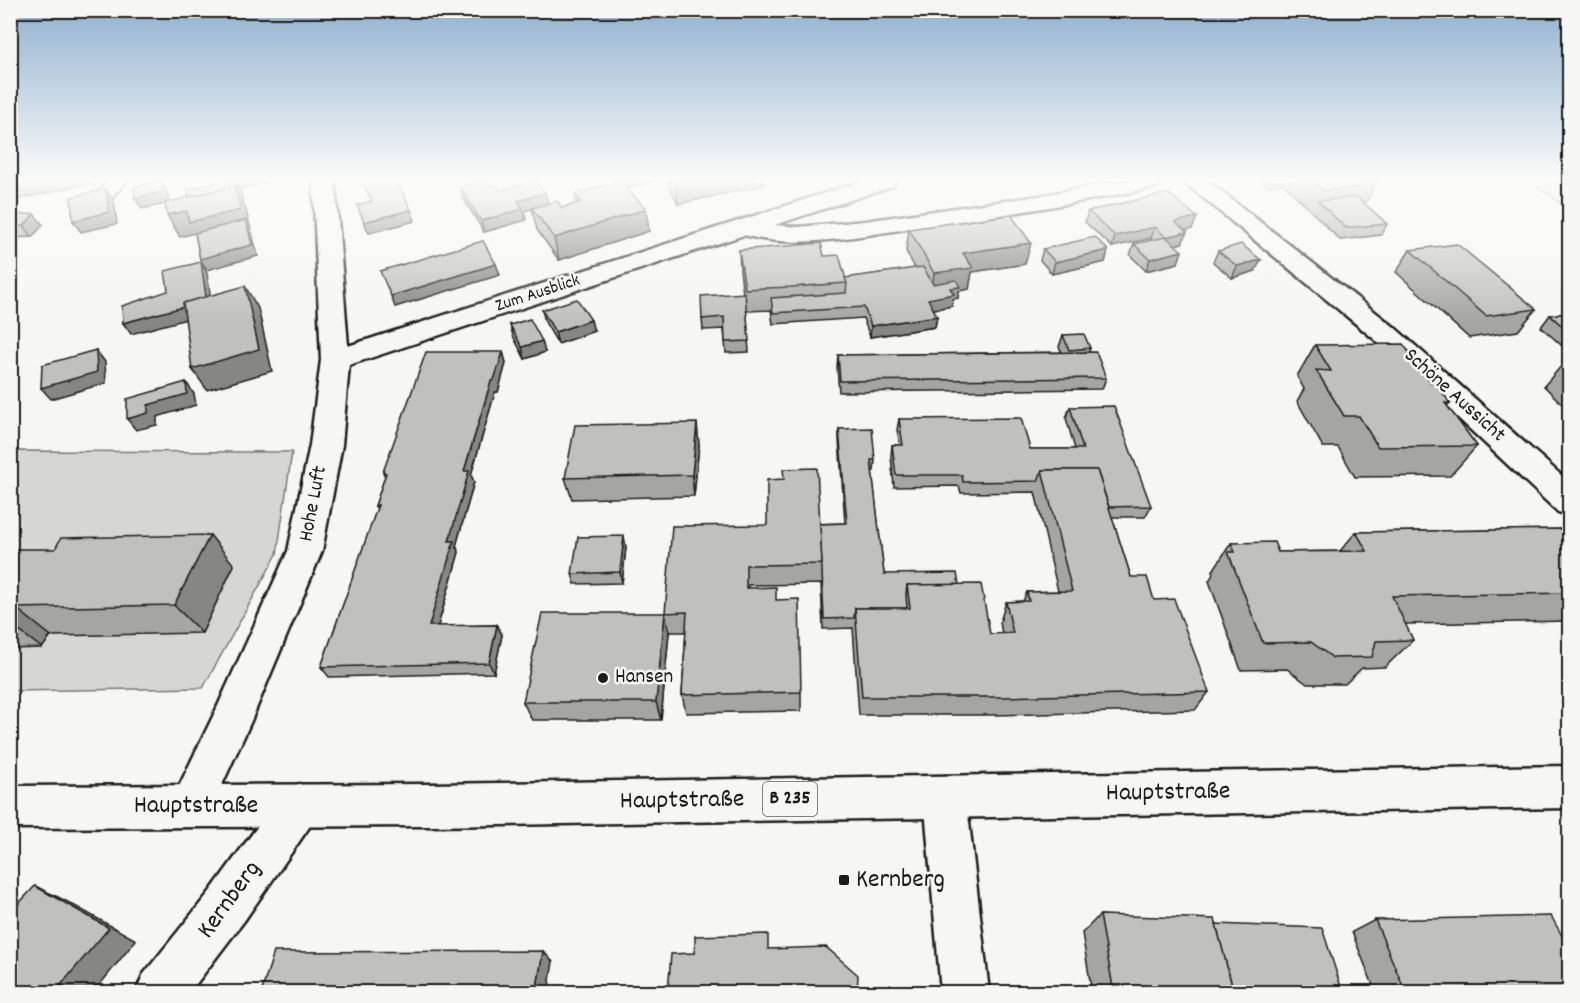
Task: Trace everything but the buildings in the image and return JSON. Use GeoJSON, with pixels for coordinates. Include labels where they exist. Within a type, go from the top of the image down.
{"type":"FeatureCollection","features":[{"type":"Feature","properties":{"kind":"street","name":"Hohe Luft"},"geometry":{"type":"LineString","coordinates":[[191,805],[231,721],[305,551],[326,445],[335,360],[327,228]]}},
{"type":"Feature","properties":{"kind":"street","name":"Zum Ausblick"},"geometry":{"type":"LineString","coordinates":[[335,360],[740,228],[798,234],[866,228]]}},
{"type":"Feature","properties":{"kind":"street","name":"Schöne Aussicht"},"geometry":{"type":"LineString","coordinates":[[1253,228],[1383,332],[1569,503]]}},
{"type":"Feature","properties":{"kind":"street","name":"Hauptstraße"},"geometry":{"type":"LineString","coordinates":[[10,807],[945,797],[1569,787]]}},
{"type":"Feature","properties":{"kind":"street"},"geometry":{"type":"LineString","coordinates":[[945,797],[965,993]]}},
{"type":"Feature","properties":{"kind":"street","name":"Kernberg"},"geometry":{"type":"LineString","coordinates":[[160,993],[228,905],[299,805]]}},
{"type":"Feature","properties":{"kind":"shaded area"},"geometry":{"type":"Polygon","coordinates":[[[10,451],[292,452],[277,554],[203,688],[11,691],[10,451]]]}},
{"type":"Feature","properties":{"kind":"place","name":"Hansen"},"geometry":{"type":"Point","coordinates":[603,678]}},
{"type":"Feature","properties":{"kind":"place","name":"Kernberg"},"geometry":{"type":"Point","coordinates":[844,880]}}]}
